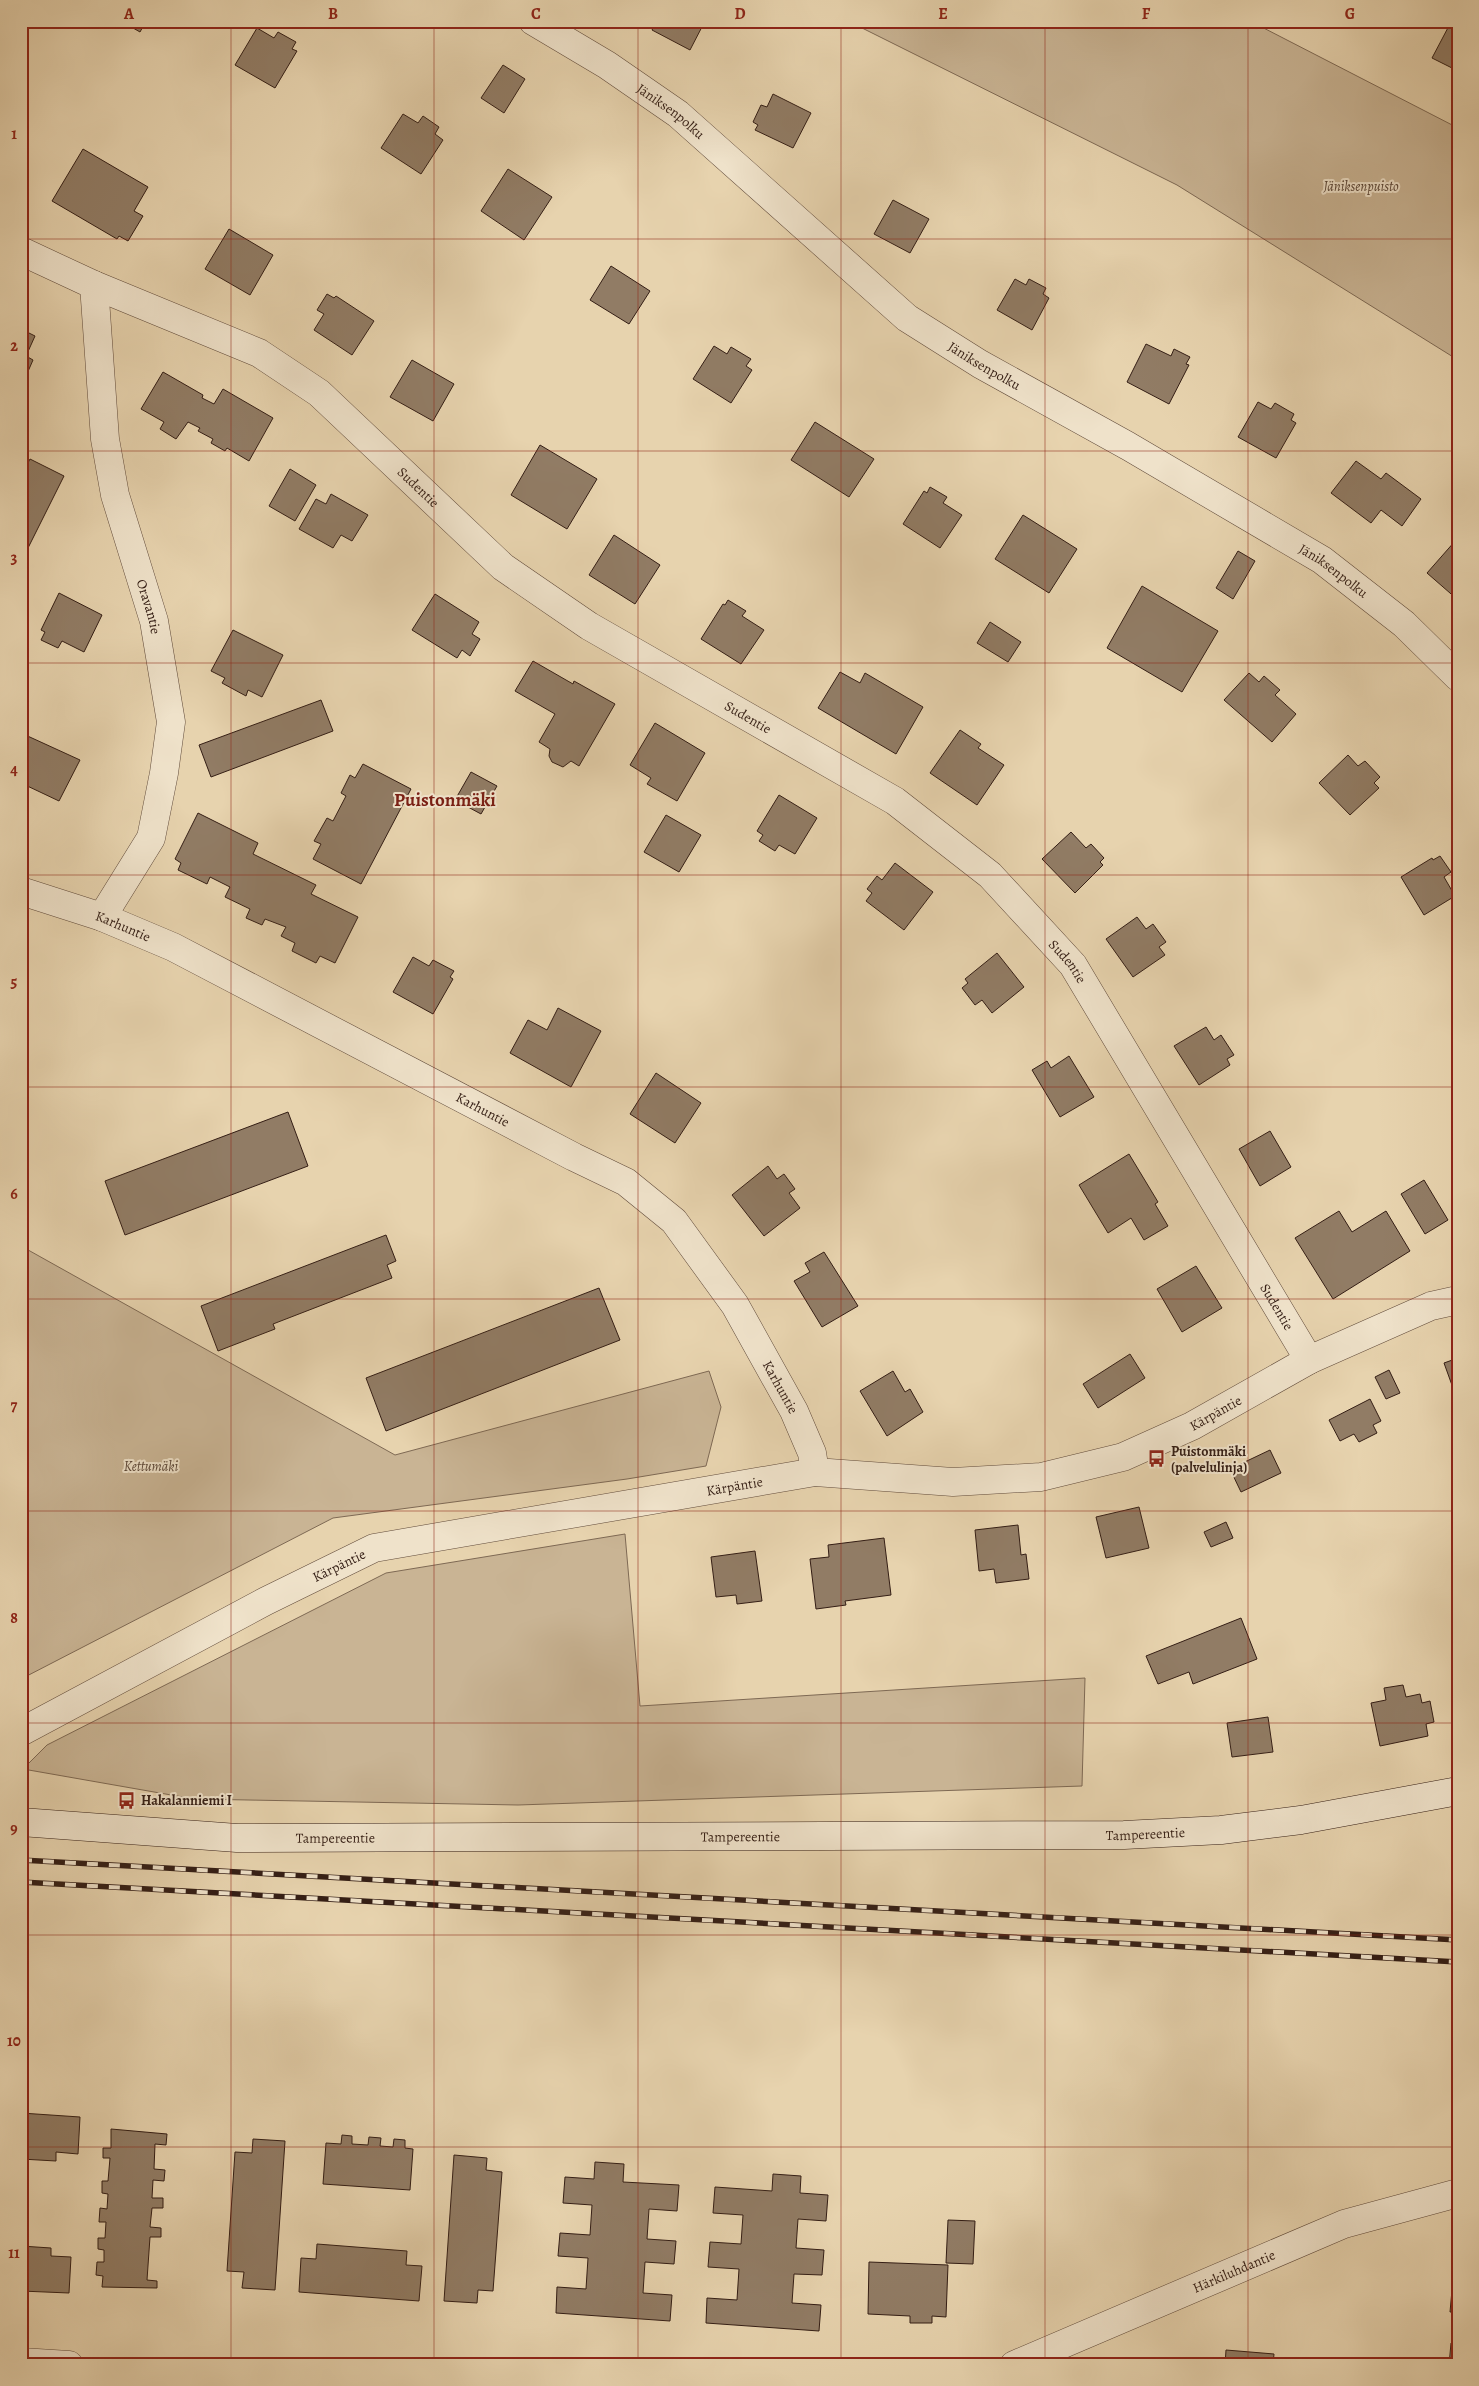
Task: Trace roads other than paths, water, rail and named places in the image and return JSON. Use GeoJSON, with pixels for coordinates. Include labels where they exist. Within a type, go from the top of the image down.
{"type":"FeatureCollection","features":[{"type":"Feature","properties":{"kind":"street","name":"Jäniksenpolku"},"geometry":{"type":"LineString","coordinates":[[533,21],[607,65],[678,114],[907,318],[980,364],[1128,446],[1322,560],[1404,624],[1458,678]]}},
{"type":"Feature","properties":{"kind":"street","name":"Sudentie"},"geometry":{"type":"LineString","coordinates":[[21,251],[94,285],[258,353],[319,393],[503,567],[589,626],[894,801],[990,875],[1073,965],[1309,1360]]}},
{"type":"Feature","properties":{"kind":"street","name":"Oravantie"},"geometry":{"type":"LineString","coordinates":[[94,285],[105,439],[115,495],[154,621],[171,722],[164,773],[151,838],[102,917]]}},
{"type":"Feature","properties":{"kind":"street","name":"Karhuntie"},"geometry":{"type":"LineString","coordinates":[[21,891],[102,917],[173,947],[574,1157],[626,1182],[674,1220],[735,1305],[794,1411],[812,1453],[815,1472]]}},
{"type":"Feature","properties":{"kind":"street","name":"Kärpäntie"},"geometry":{"type":"LineString","coordinates":[[21,1732],[266,1601],[374,1548],[815,1472],[953,1482],[1041,1477],[1124,1457],[1192,1426],[1309,1360],[1431,1306],[1458,1300]]}},
{"type":"Feature","properties":{"kind":"street","name":"Tampereentie"},"geometry":{"type":"LineString","coordinates":[[21,1822],[237,1838],[1124,1835],[1221,1830],[1301,1820],[1458,1791]]}},
{"type":"Feature","properties":{"kind":"street","name":"Härkiluhdantie"},"geometry":{"type":"LineString","coordinates":[[1014,2365],[1344,2224],[1458,2193]]}},
{"type":"Feature","properties":{"kind":"street"},"geometry":{"type":"LineString","coordinates":[[21,2362],[68,2365]]}},
{"type":"Feature","properties":{"kind":"railway"},"geometry":{"type":"LineString","coordinates":[[21,1860],[1458,1940]]}},
{"type":"Feature","properties":{"kind":"railway"},"geometry":{"type":"LineString","coordinates":[[21,1882],[1458,1962]]}},
{"type":"Feature","properties":{"kind":"place","name":"Puistonmäki (palvelulinja)"},"geometry":{"type":"Point","coordinates":[1157,1459]}},
{"type":"Feature","properties":{"kind":"place","name":"Hakalanniemi I"},"geometry":{"type":"Point","coordinates":[127,1800]}},
{"type":"Feature","properties":{"kind":"district","name":"Puistonmäki"},"geometry":{"type":"Point","coordinates":[445,799]}},
{"type":"Feature","properties":{"kind":"park label","name":"Jäniksenpuisto"},"geometry":{"type":"Point","coordinates":[1361,186]}},
{"type":"Feature","properties":{"kind":"park label","name":"Kettumäki"},"geometry":{"type":"Point","coordinates":[151,1466]}}]}
